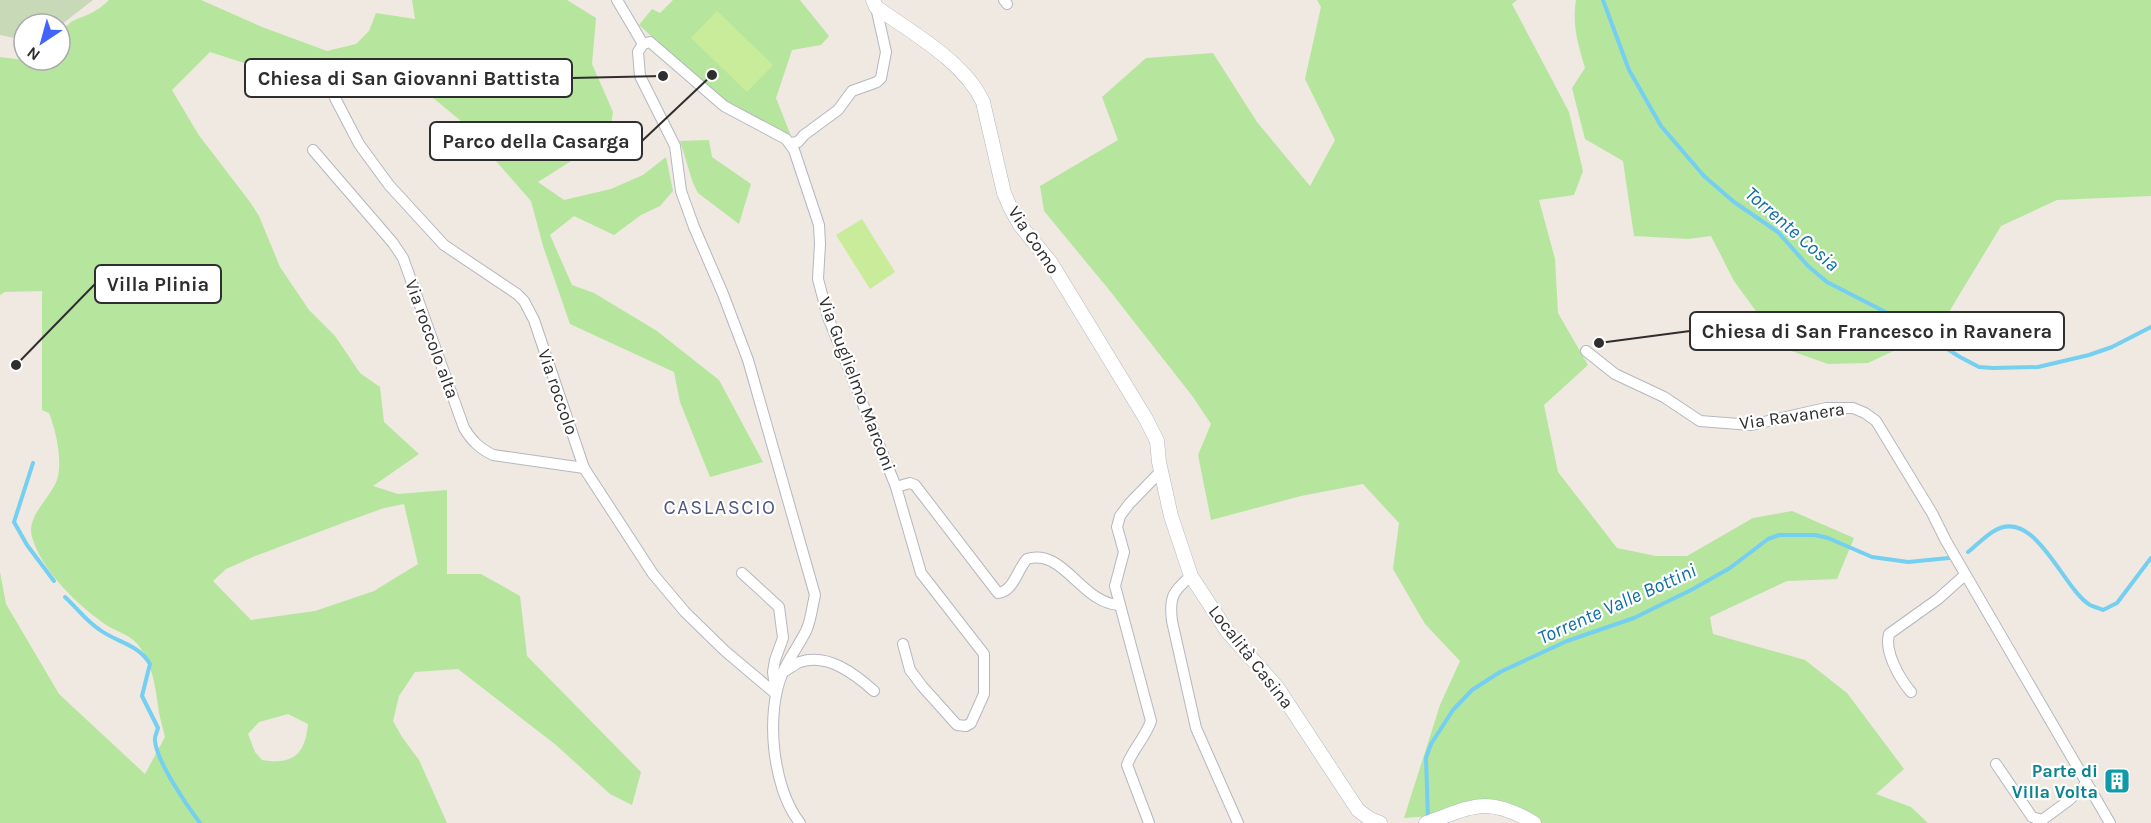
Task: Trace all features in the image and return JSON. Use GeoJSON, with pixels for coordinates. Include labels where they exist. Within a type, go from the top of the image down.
{"type":"FeatureCollection","features":[{"type":"Feature","properties":{"kind":"street"},"geometry":{"type":"LineString","coordinates":[[617,0],[643,44]]}},
{"type":"Feature","properties":{"kind":"street"},"geometry":{"type":"LineString","coordinates":[[776,694],[783,672],[807,629],[815,595],[748,360],[684,200],[675,146],[640,76],[639,52],[643,44],[650,42],[724,106],[790,143],[798,142],[838,110],[852,91],[877,82],[881,78],[886,52],[874,3]]}},
{"type":"Feature","properties":{"kind":"street","name":"Via Como"},"geometry":{"type":"LineString","coordinates":[[874,3],[956,66],[979,93],[1004,193],[1011,209],[1020,225],[1051,263],[1146,419],[1157,441],[1161,471]]}},
{"type":"Feature","properties":{"kind":"street","name":"Via roccolo"},"geometry":{"type":"LineString","coordinates":[[335,98],[359,144],[383,177],[439,240],[458,256],[500,280],[524,301],[534,320],[584,468],[653,574],[666,590],[725,651],[776,694]]}},
{"type":"Feature","properties":{"kind":"street","name":"Via Guglielmo Marconi"},"geometry":{"type":"LineString","coordinates":[[790,143],[819,225],[818,279],[828,317],[896,487],[921,573],[984,654],[984,694],[971,723],[961,727],[957,725],[922,686],[910,670],[903,644]]}},
{"type":"Feature","properties":{"kind":"street","name":"Via roccolo alta"},"geometry":{"type":"LineString","coordinates":[[313,150],[393,243],[403,258],[464,428],[470,439],[480,449],[493,455],[584,468]]}},
{"type":"Feature","properties":{"kind":"street","name":"Via Ravanera"},"geometry":{"type":"LineString","coordinates":[[1586,351],[1615,374],[1664,397],[1700,421],[1751,425],[1826,408],[1853,408],[1876,421],[1892,444],[2110,823]]}},
{"type":"Feature","properties":{"kind":"street"},"geometry":{"type":"LineString","coordinates":[[1149,823],[1127,765],[1132,752],[1146,735],[1151,721],[1115,586],[1124,552],[1117,527],[1120,516],[1129,504],[1161,471]]}},
{"type":"Feature","properties":{"kind":"street","name":"Località Casina"},"geometry":{"type":"LineString","coordinates":[[1161,471],[1171,516],[1191,576],[1227,631],[1277,687],[1358,810],[1373,822]]}},
{"type":"Feature","properties":{"kind":"street","name":"Via Guglielmo Marconi"},"geometry":{"type":"LineString","coordinates":[[896,487],[910,483],[915,485],[998,593],[1012,583],[1018,570],[1027,559],[1040,557],[1047,558],[1059,566],[1091,595],[1106,603],[1119,605]]}},
{"type":"Feature","properties":{"kind":"street"},"geometry":{"type":"LineString","coordinates":[[1911,692],[1892,657],[1887,641],[1889,634],[1938,599],[1963,570]]}},
{"type":"Feature","properties":{"kind":"street"},"geometry":{"type":"LineString","coordinates":[[742,573],[779,607],[783,638],[773,672],[776,694],[773,746],[784,796],[800,823]]}},
{"type":"Feature","properties":{"kind":"street"},"geometry":{"type":"LineString","coordinates":[[1191,576],[1175,590],[1170,607],[1172,621],[1196,728],[1238,823]]}},
{"type":"Feature","properties":{"kind":"street"},"geometry":{"type":"LineString","coordinates":[[783,672],[800,662],[812,660],[828,662],[844,668],[874,690]]}},
{"type":"Feature","properties":{"kind":"street"},"geometry":{"type":"LineString","coordinates":[[1996,764],[2032,817],[2040,821],[2068,801],[2086,784]]}},
{"type":"Feature","properties":{"kind":"street"},"geometry":{"type":"LineString","coordinates":[[1432,821],[1478,805],[1493,805],[1510,810],[1534,823]]}},
{"type":"Feature","properties":{"kind":"green space"},"geometry":{"type":"Polygon","coordinates":[[[0,0],[93,0],[72,16],[72,12],[12,12],[12,38],[0,35],[0,0]]]}},
{"type":"Feature","properties":{"kind":"green space"},"geometry":{"type":"Polygon","coordinates":[[[109,0],[201,0],[262,27],[327,51],[356,44],[369,31],[376,13],[415,19],[412,0],[567,0],[596,18],[592,64],[613,112],[609,137],[538,182],[564,200],[611,189],[643,175],[666,157],[673,191],[660,206],[641,215],[614,235],[574,216],[550,235],[572,285],[594,293],[657,331],[719,380],[763,462],[710,477],[680,402],[674,372],[570,324],[543,246],[531,201],[461,121],[426,92],[357,70],[300,81],[210,52],[172,90],[198,134],[259,216],[280,267],[309,310],[335,336],[360,373],[380,387],[384,422],[419,454],[373,486],[398,494],[447,490],[447,574],[481,574],[520,596],[527,656],[641,772],[632,805],[610,794],[556,745],[458,669],[415,672],[399,696],[393,721],[419,760],[447,823],[0,823],[0,572],[6,604],[59,694],[145,774],[165,737],[152,674],[139,646],[129,637],[108,626],[74,599],[44,562],[32,537],[32,522],[54,487],[59,472],[58,446],[52,420],[49,413],[42,410],[42,291],[5,292],[0,295],[0,57],[12,58],[12,72],[72,72],[72,22],[109,0]],[[404,504],[384,508],[253,557],[226,569],[213,581],[251,620],[315,611],[374,591],[418,564],[404,504]],[[288,714],[259,722],[248,734],[255,752],[262,760],[282,761],[296,756],[304,743],[308,724],[288,714]]]}},
{"type":"Feature","properties":{"kind":"green space"},"geometry":{"type":"Polygon","coordinates":[[[673,0],[800,0],[829,36],[821,45],[792,50],[776,98],[791,136],[726,103],[639,25],[652,9],[660,13],[673,0]]]}},
{"type":"Feature","properties":{"kind":"green space"},"geometry":{"type":"Polygon","coordinates":[[[1317,0],[1517,0],[1512,4],[1569,112],[1583,171],[1574,195],[1539,200],[1555,259],[1558,313],[1588,365],[1544,405],[1558,472],[1617,548],[1656,556],[1687,556],[1753,518],[1792,511],[1854,538],[1837,579],[1787,581],[1710,617],[1713,634],[1805,660],[1847,693],[1904,769],[1876,794],[1911,807],[1928,823],[1533,823],[1496,802],[1431,816],[1404,818],[1440,705],[1460,661],[1425,624],[1393,569],[1399,523],[1363,484],[1301,496],[1211,520],[1198,455],[1211,424],[1193,397],[1110,291],[1044,211],[1040,186],[1118,140],[1102,97],[1146,58],[1213,53],[1257,122],[1310,186],[1335,140],[1305,79],[1321,7],[1317,0]]]}},
{"type":"Feature","properties":{"kind":"green space"},"geometry":{"type":"Polygon","coordinates":[[[1576,0],[2151,0],[2151,196],[2057,200],[2001,226],[1938,330],[1868,363],[1828,364],[1783,348],[1734,281],[1711,236],[1688,239],[1634,236],[1623,161],[1585,139],[1572,88],[1585,68],[1575,26],[1576,0]]]}},
{"type":"Feature","properties":{"kind":"green space"},"geometry":{"type":"Polygon","coordinates":[[[717,11],[773,65],[747,92],[691,38],[717,11]]]}},
{"type":"Feature","properties":{"kind":"green space"},"geometry":{"type":"Polygon","coordinates":[[[709,140],[712,157],[751,184],[739,224],[698,193],[693,183],[680,141],[709,140]]]}},
{"type":"Feature","properties":{"kind":"green space"},"geometry":{"type":"Polygon","coordinates":[[[862,219],[895,272],[870,289],[836,235],[862,219]]]}},
{"type":"Feature","properties":{"kind":"waterway","name":"Torrente Cosia"},"geometry":{"type":"LineString","coordinates":[[1603,0],[1629,70],[1661,126],[1704,176],[1734,202],[1778,232],[1808,266],[1827,282],[1903,321],[1979,367],[2038,367],[2112,347],[2151,327]]}},
{"type":"Feature","properties":{"kind":"waterway"},"geometry":{"type":"LineString","coordinates":[[33,463],[14,522],[27,545],[54,581]]}},
{"type":"Feature","properties":{"kind":"waterway","name":"Torrente Valle Bottini"},"geometry":{"type":"LineString","coordinates":[[1968,552],[1994,531],[2009,526],[2022,530],[2035,539],[2047,552],[2080,596],[2090,605],[2103,610],[2117,603],[2151,558]]}},
{"type":"Feature","properties":{"kind":"waterway","name":"Torrente Valle Bottini"},"geometry":{"type":"LineString","coordinates":[[1428,819],[1426,758],[1431,744],[1453,710],[1472,690],[1500,672],[1567,641],[1634,618],[1730,568],[1768,539],[1779,535],[1815,535],[1828,538],[1872,557],[1908,562],[1949,558]]}},
{"type":"Feature","properties":{"kind":"waterway"},"geometry":{"type":"LineString","coordinates":[[65,597],[95,627],[140,652],[150,664],[142,696],[158,728],[155,736],[157,750],[173,784],[200,823]]}},
{"type":"Feature","properties":{"kind":"place","name":"Parco della Casarga"},"geometry":{"type":"Point","coordinates":[712,75]}},
{"type":"Feature","properties":{"kind":"place","name":"Chiesa di San Giovanni Battista"},"geometry":{"type":"Point","coordinates":[663,76]}},
{"type":"Feature","properties":{"kind":"place","name":"Chiesa di San Francesco in Ravanera"},"geometry":{"type":"Point","coordinates":[1599,343]}},
{"type":"Feature","properties":{"kind":"place","name":"Villa Plinia"},"geometry":{"type":"Point","coordinates":[16,365]}},
{"type":"Feature","properties":{"kind":"place","name":"Parte di Villa Volta"},"geometry":{"type":"Point","coordinates":[2117,781]}},
{"type":"Feature","properties":{"kind":"district","name":"CASLASCIO"},"geometry":{"type":"Point","coordinates":[720,507]}}]}
